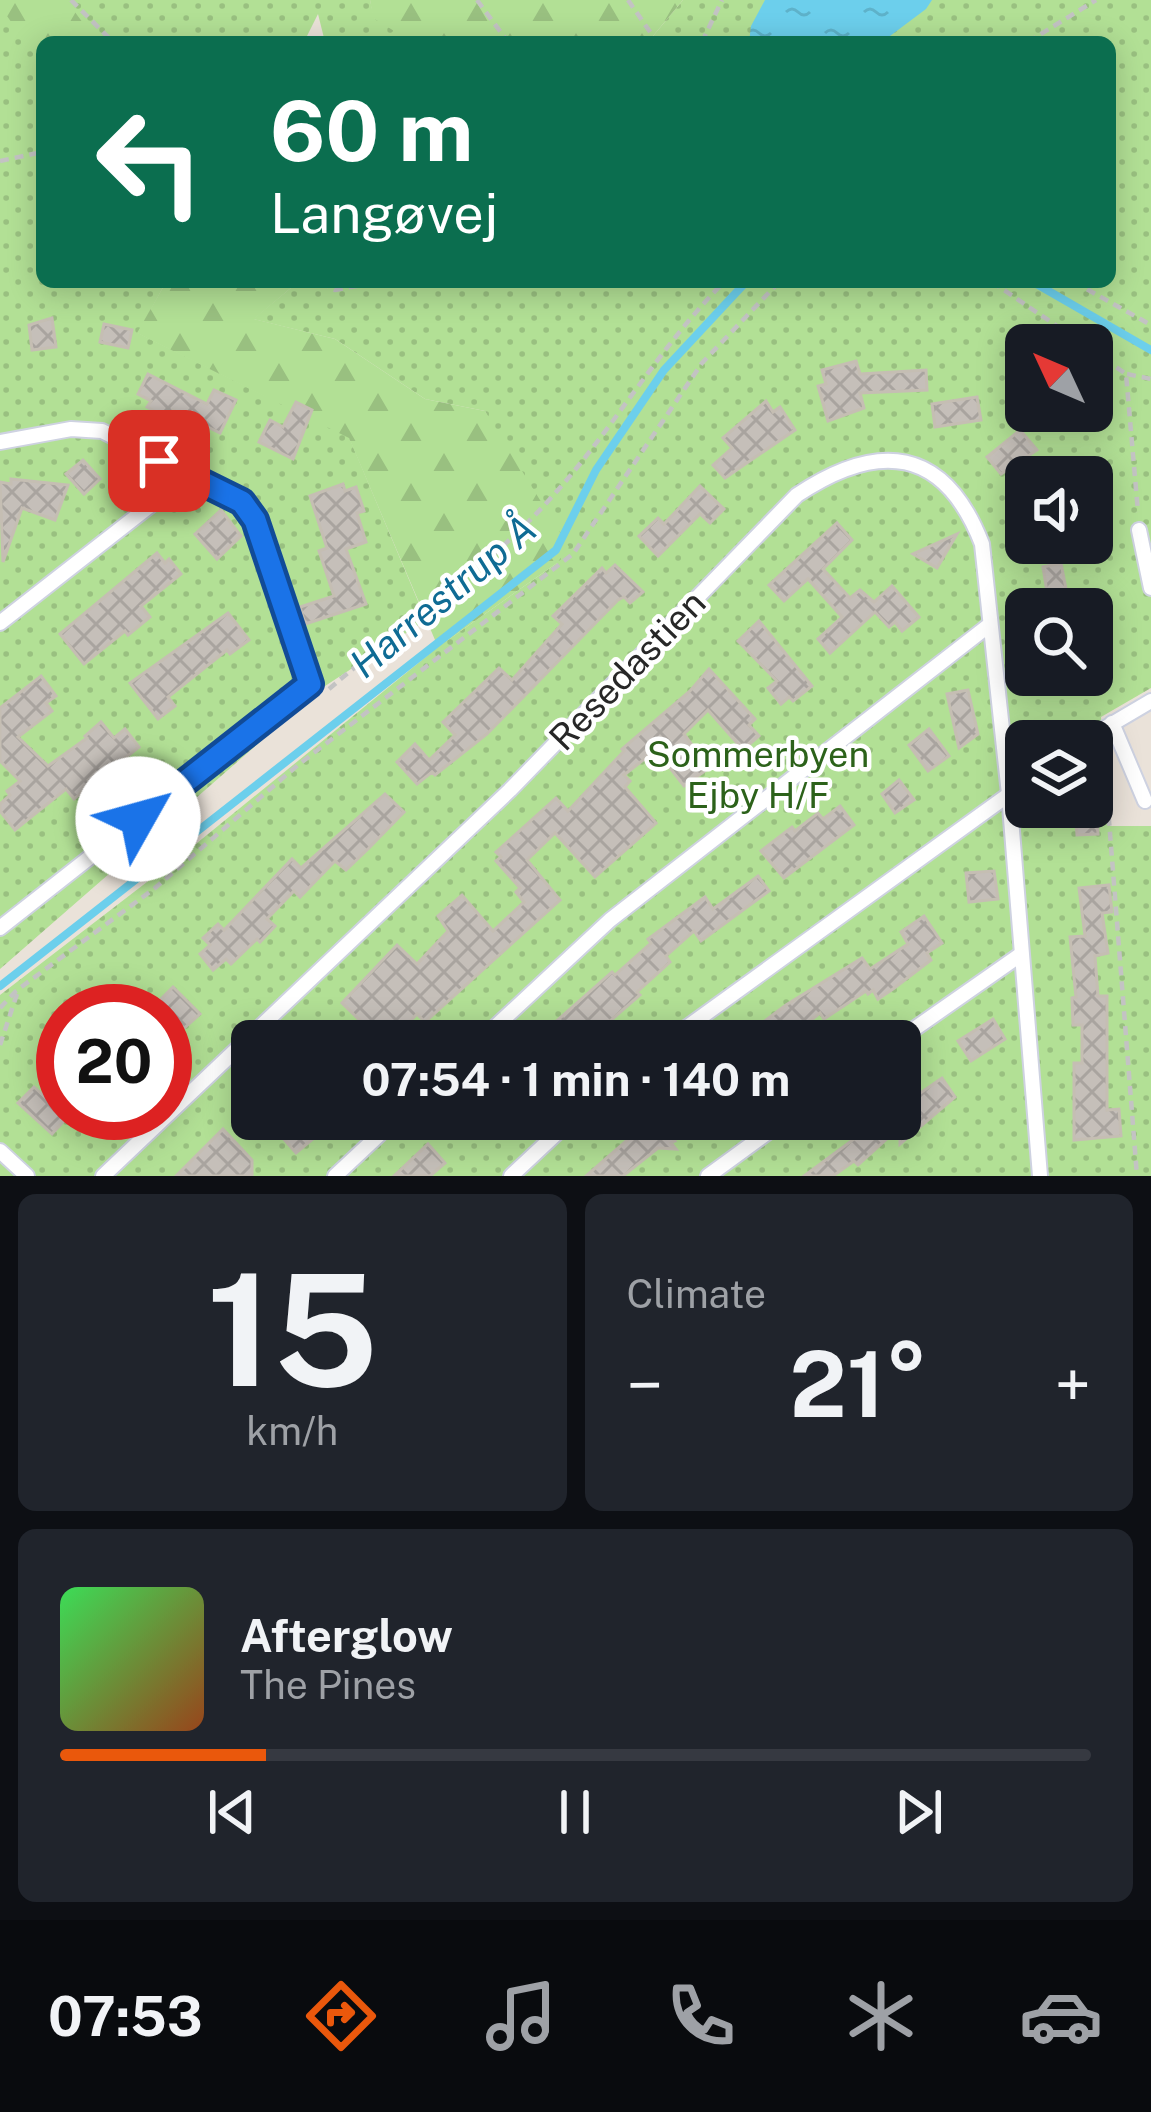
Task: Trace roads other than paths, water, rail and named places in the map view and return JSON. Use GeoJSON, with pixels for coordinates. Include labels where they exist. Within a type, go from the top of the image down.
{"type":"FeatureCollection","features":[{"type":"Feature","properties":{"kind":"lane"},"geometry":{"type":"LineString","coordinates":[[0,442],[71,428],[102,431],[242,502],[255,520],[310,684],[0,928]]}},
{"type":"Feature","properties":{"kind":"lane","name":"Resedastien"},"geometry":{"type":"LineString","coordinates":[[103,1176],[511,790],[796,495],[828,474],[856,463],[892,459],[947,484],[969,512],[982,544],[1005,762]]}},
{"type":"Feature","properties":{"kind":"lane"},"geometry":{"type":"LineString","coordinates":[[0,623],[188,476]]}},
{"type":"Feature","properties":{"kind":"lane"},"geometry":{"type":"LineString","coordinates":[[1139,530],[1151,588]]}},
{"type":"Feature","properties":{"kind":"lane"},"geometry":{"type":"LineString","coordinates":[[503,1020],[610,920],[988,626]]}},
{"type":"Feature","properties":{"kind":"lane"},"geometry":{"type":"LineString","coordinates":[[1113,721],[1151,701]]}},
{"type":"Feature","properties":{"kind":"lane"},"geometry":{"type":"LineString","coordinates":[[1113,724],[1144,801]]}},
{"type":"Feature","properties":{"kind":"lane"},"geometry":{"type":"LineString","coordinates":[[697,1020],[1005,797]]}},
{"type":"Feature","properties":{"kind":"lane","name":"Resedastien"},"geometry":{"type":"LineString","coordinates":[[1011,828],[1040,1176]]}},
{"type":"Feature","properties":{"kind":"lane"},"geometry":{"type":"LineString","coordinates":[[921,1024],[1020,955]]}},
{"type":"Feature","properties":{"kind":"lane"},"geometry":{"type":"LineString","coordinates":[[335,1176],[374,1140]]}},
{"type":"Feature","properties":{"kind":"lane"},"geometry":{"type":"LineString","coordinates":[[512,1176],[550,1140]]}},
{"type":"Feature","properties":{"kind":"lane"},"geometry":{"type":"LineString","coordinates":[[708,1176],[757,1140]]}},
{"type":"Feature","properties":{"kind":"lane"},"geometry":{"type":"LineString","coordinates":[[0,1151],[27,1176]]}},
{"type":"Feature","properties":{"kind":"water"},"geometry":{"type":"Polygon","coordinates":[[[765,0],[932,0],[890,36],[750,36],[765,0]]]}},
{"type":"Feature","properties":{"kind":"waterway","name":"Harrestrup Å"},"geometry":{"type":"LineString","coordinates":[[0,986],[556,550],[596,470],[664,370],[740,288]]}},
{"type":"Feature","properties":{"kind":"waterway","name":"Harrestrup Å"},"geometry":{"type":"LineString","coordinates":[[1043,288],[1151,350]]}},
{"type":"Feature","properties":{"kind":"park label","name":"Sommerbyen Ejby H/F"},"geometry":{"type":"Point","coordinates":[758,774]}}]}
